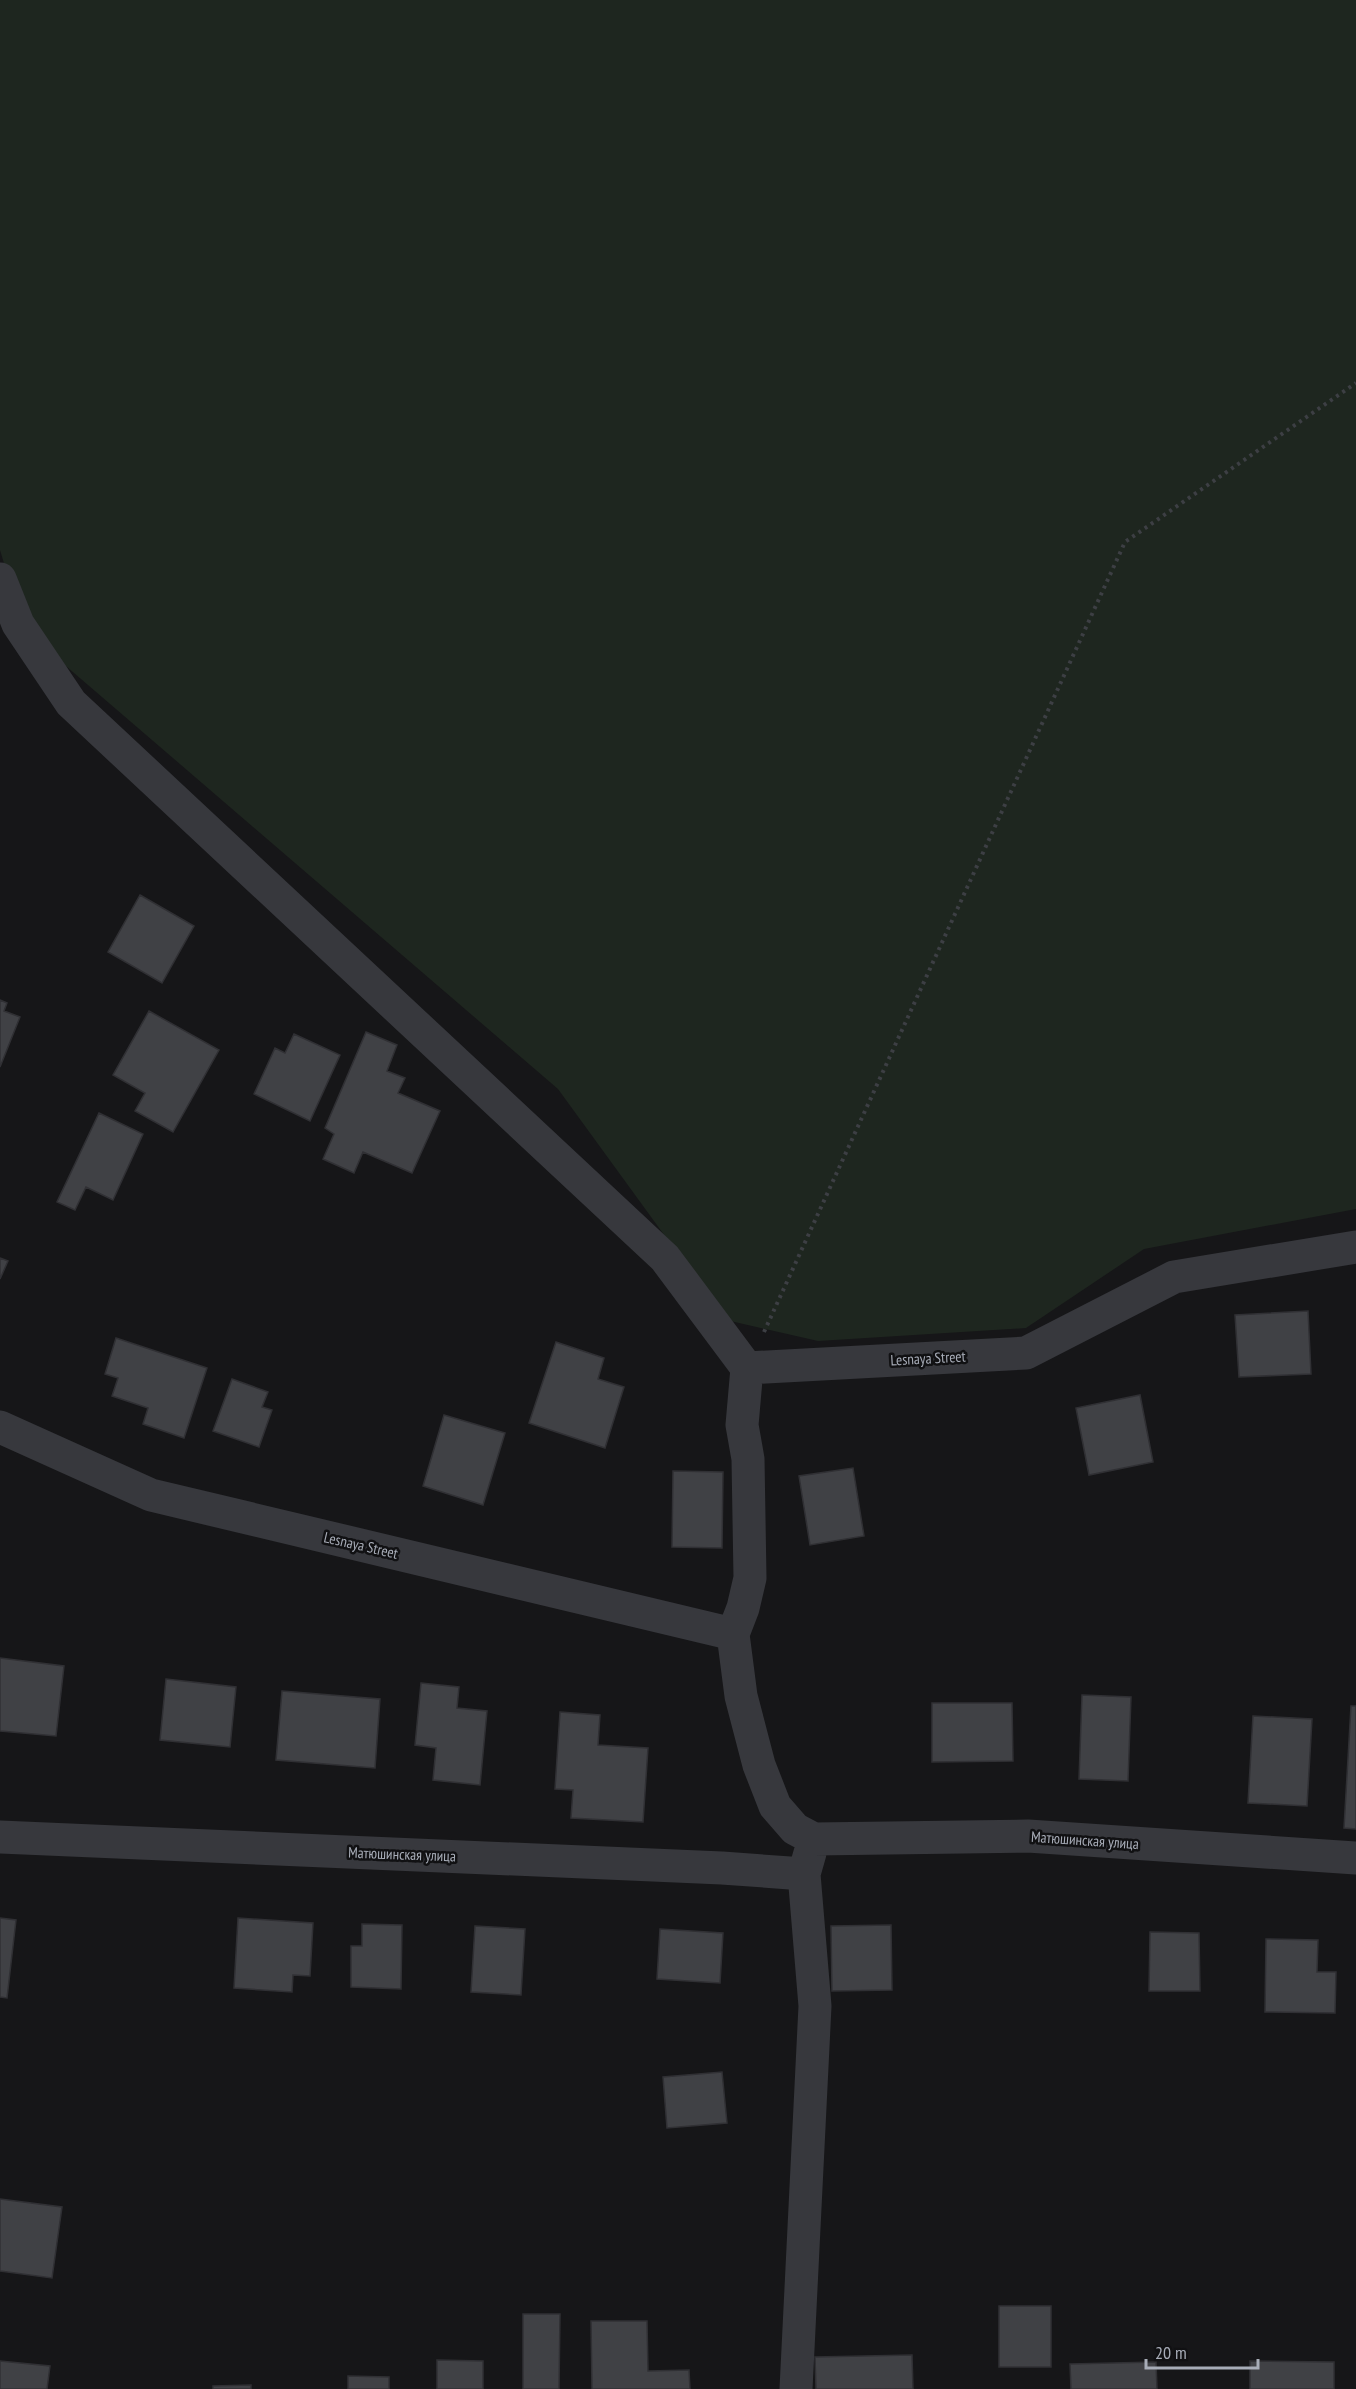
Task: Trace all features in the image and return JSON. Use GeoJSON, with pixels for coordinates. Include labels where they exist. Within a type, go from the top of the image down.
{"type":"FeatureCollection","features":[{"type":"Feature","properties":{"kind":"street"},"geometry":{"type":"LineString","coordinates":[[0,579],[18,624],[71,704],[665,1258],[747,1368],[742,1425],[748,1459],[750,1578],[743,1608],[733,1634],[741,1696],[759,1765],[775,1806],[795,1829],[814,1839],[804,1874],[815,2006],[796,2389]]}},
{"type":"Feature","properties":{"kind":"street","name":"Lesnaya Street"},"geometry":{"type":"LineString","coordinates":[[747,1368],[1026,1353],[1174,1277],[1356,1247]]}},
{"type":"Feature","properties":{"kind":"street","name":"Lesnaya Street"},"geometry":{"type":"LineString","coordinates":[[0,1426],[151,1495],[733,1634]]}},
{"type":"Feature","properties":{"kind":"street","name":"Матюшинская улица"},"geometry":{"type":"LineString","coordinates":[[814,1839],[1028,1836],[1356,1858]]}},
{"type":"Feature","properties":{"kind":"street","name":"Матюшинская улица"},"geometry":{"type":"LineString","coordinates":[[0,1838],[722,1868],[804,1874]]}},
{"type":"Feature","properties":{"kind":"path"},"geometry":{"type":"LineString","coordinates":[[747,1368],[1125,542],[1356,383]]}},
{"type":"Feature","properties":{"kind":"shaded area"},"geometry":{"type":"Polygon","coordinates":[[[0,0],[1356,0],[1356,1209],[1144,1249],[1026,1328],[818,1341],[726,1320],[558,1089],[24,630],[0,550],[0,0]]]}},
{"type":"Feature","properties":{"kind":"building"},"geometry":{"type":"Polygon","coordinates":[[[140,895],[194,926],[162,983],[108,952],[140,895]]]}},
{"type":"Feature","properties":{"kind":"building"},"geometry":{"type":"Polygon","coordinates":[[[0,1000],[7,1003],[4,1011],[20,1017],[0,1067],[0,1000]]]}},
{"type":"Feature","properties":{"kind":"building"},"geometry":{"type":"Polygon","coordinates":[[[149,1011],[219,1050],[173,1132],[135,1111],[145,1093],[113,1075],[149,1011]]]}},
{"type":"Feature","properties":{"kind":"building"},"geometry":{"type":"Polygon","coordinates":[[[366,1032],[397,1045],[387,1071],[405,1078],[398,1093],[440,1111],[412,1173],[363,1152],[354,1173],[323,1159],[334,1134],[325,1128],[366,1032]]]}},
{"type":"Feature","properties":{"kind":"building"},"geometry":{"type":"Polygon","coordinates":[[[294,1034],[340,1055],[310,1121],[254,1094],[275,1048],[285,1053],[294,1034]]]}},
{"type":"Feature","properties":{"kind":"building"},"geometry":{"type":"Polygon","coordinates":[[[99,1113],[143,1134],[113,1200],[86,1187],[75,1210],[57,1202],[99,1113]]]}},
{"type":"Feature","properties":{"kind":"building"},"geometry":{"type":"Polygon","coordinates":[[[0,1258],[8,1261],[0,1279],[0,1258]]]}},
{"type":"Feature","properties":{"kind":"building"},"geometry":{"type":"Polygon","coordinates":[[[1308,1311],[1311,1374],[1239,1377],[1235,1315],[1308,1311]]]}},
{"type":"Feature","properties":{"kind":"building"},"geometry":{"type":"Polygon","coordinates":[[[116,1338],[207,1368],[184,1438],[143,1424],[148,1408],[112,1396],[118,1378],[105,1374],[116,1338]]]}},
{"type":"Feature","properties":{"kind":"building"},"geometry":{"type":"Polygon","coordinates":[[[556,1342],[604,1358],[598,1379],[624,1387],[605,1448],[529,1423],[556,1342]]]}},
{"type":"Feature","properties":{"kind":"building"},"geometry":{"type":"Polygon","coordinates":[[[232,1379],[268,1392],[262,1407],[272,1410],[259,1447],[213,1431],[232,1379]]]}},
{"type":"Feature","properties":{"kind":"building"},"geometry":{"type":"Polygon","coordinates":[[[1140,1395],[1153,1462],[1089,1475],[1076,1408],[1140,1395]]]}},
{"type":"Feature","properties":{"kind":"building"},"geometry":{"type":"Polygon","coordinates":[[[444,1415],[505,1433],[483,1505],[423,1486],[444,1415]]]}},
{"type":"Feature","properties":{"kind":"building"},"geometry":{"type":"Polygon","coordinates":[[[853,1468],[864,1536],[810,1545],[799,1476],[853,1468]]]}},
{"type":"Feature","properties":{"kind":"building"},"geometry":{"type":"Polygon","coordinates":[[[673,1471],[723,1472],[722,1548],[672,1547],[673,1471]]]}},
{"type":"Feature","properties":{"kind":"building"},"geometry":{"type":"Polygon","coordinates":[[[0,1658],[64,1666],[56,1736],[0,1731],[0,1658]]]}},
{"type":"Feature","properties":{"kind":"building"},"geometry":{"type":"Polygon","coordinates":[[[166,1679],[236,1687],[230,1747],[160,1740],[166,1679]]]}},
{"type":"Feature","properties":{"kind":"building"},"geometry":{"type":"Polygon","coordinates":[[[421,1683],[459,1687],[457,1708],[487,1711],[480,1785],[433,1780],[436,1748],[415,1745],[421,1683]]]}},
{"type":"Feature","properties":{"kind":"building"},"geometry":{"type":"Polygon","coordinates":[[[282,1691],[380,1699],[375,1768],[276,1760],[282,1691]]]}},
{"type":"Feature","properties":{"kind":"building"},"geometry":{"type":"Polygon","coordinates":[[[1082,1695],[1131,1697],[1128,1781],[1079,1779],[1082,1695]]]}},
{"type":"Feature","properties":{"kind":"building"},"geometry":{"type":"Polygon","coordinates":[[[932,1703],[1012,1703],[1013,1761],[932,1762],[932,1703]]]}},
{"type":"Feature","properties":{"kind":"building"},"geometry":{"type":"Polygon","coordinates":[[[1351,1706],[1356,1706],[1356,1829],[1344,1828],[1351,1706]]]}},
{"type":"Feature","properties":{"kind":"building"},"geometry":{"type":"Polygon","coordinates":[[[560,1712],[600,1715],[598,1745],[648,1748],[643,1822],[571,1818],[573,1790],[555,1789],[560,1712]]]}},
{"type":"Feature","properties":{"kind":"building"},"geometry":{"type":"Polygon","coordinates":[[[1253,1716],[1312,1719],[1307,1806],[1248,1803],[1253,1716]]]}},
{"type":"Feature","properties":{"kind":"building"},"geometry":{"type":"Polygon","coordinates":[[[0,1918],[16,1920],[7,1998],[0,1997],[0,1918]]]}},
{"type":"Feature","properties":{"kind":"building"},"geometry":{"type":"Polygon","coordinates":[[[238,1918],[313,1923],[310,1976],[293,1975],[292,1992],[234,1988],[238,1918]]]}},
{"type":"Feature","properties":{"kind":"building"},"geometry":{"type":"Polygon","coordinates":[[[362,1924],[402,1925],[401,1989],[351,1987],[351,1946],[362,1946],[362,1924]]]}},
{"type":"Feature","properties":{"kind":"building"},"geometry":{"type":"Polygon","coordinates":[[[891,1925],[892,1990],[832,1991],[831,1926],[891,1925]]]}},
{"type":"Feature","properties":{"kind":"building"},"geometry":{"type":"Polygon","coordinates":[[[475,1926],[525,1929],[521,1995],[471,1992],[475,1926]]]}},
{"type":"Feature","properties":{"kind":"building"},"geometry":{"type":"Polygon","coordinates":[[[660,1929],[723,1933],[720,1983],[657,1979],[660,1929]]]}},
{"type":"Feature","properties":{"kind":"building"},"geometry":{"type":"Polygon","coordinates":[[[1150,1932],[1199,1933],[1200,1991],[1149,1991],[1150,1932]]]}},
{"type":"Feature","properties":{"kind":"building"},"geometry":{"type":"Polygon","coordinates":[[[1266,1939],[1318,1940],[1317,1972],[1336,1972],[1335,2013],[1265,2012],[1266,1939]]]}},
{"type":"Feature","properties":{"kind":"building"},"geometry":{"type":"Polygon","coordinates":[[[722,2072],[727,2123],[667,2128],[663,2077],[722,2072]]]}},
{"type":"Feature","properties":{"kind":"building"},"geometry":{"type":"Polygon","coordinates":[[[0,2199],[62,2207],[52,2278],[0,2271],[0,2199]]]}},
{"type":"Feature","properties":{"kind":"building"},"geometry":{"type":"Polygon","coordinates":[[[999,2306],[1051,2306],[1051,2367],[999,2367],[999,2306]]]}},
{"type":"Feature","properties":{"kind":"building"},"geometry":{"type":"Polygon","coordinates":[[[523,2314],[560,2314],[559,2389],[523,2389],[523,2314]]]}},
{"type":"Feature","properties":{"kind":"building"},"geometry":{"type":"Polygon","coordinates":[[[591,2321],[647,2321],[648,2371],[689,2370],[690,2389],[592,2389],[591,2321]]]}},
{"type":"Feature","properties":{"kind":"building"},"geometry":{"type":"Polygon","coordinates":[[[912,2355],[913,2389],[816,2389],[815,2357],[912,2355]]]}},
{"type":"Feature","properties":{"kind":"building"},"geometry":{"type":"Polygon","coordinates":[[[437,2360],[483,2361],[483,2389],[437,2389],[437,2360]]]}},
{"type":"Feature","properties":{"kind":"building"},"geometry":{"type":"Polygon","coordinates":[[[0,2361],[50,2366],[47,2389],[0,2389],[0,2361]]]}},
{"type":"Feature","properties":{"kind":"building"},"geometry":{"type":"Polygon","coordinates":[[[1250,2361],[1334,2362],[1334,2389],[1250,2389],[1250,2361]]]}},
{"type":"Feature","properties":{"kind":"building"},"geometry":{"type":"Polygon","coordinates":[[[1156,2362],[1157,2389],[1071,2389],[1070,2364],[1156,2362]]]}},
{"type":"Feature","properties":{"kind":"building"},"geometry":{"type":"Polygon","coordinates":[[[348,2376],[389,2377],[389,2389],[348,2389],[348,2376]]]}},
{"type":"Feature","properties":{"kind":"building"},"geometry":{"type":"Polygon","coordinates":[[[251,2385],[251,2389],[213,2389],[213,2386],[251,2385]]]}}]}
